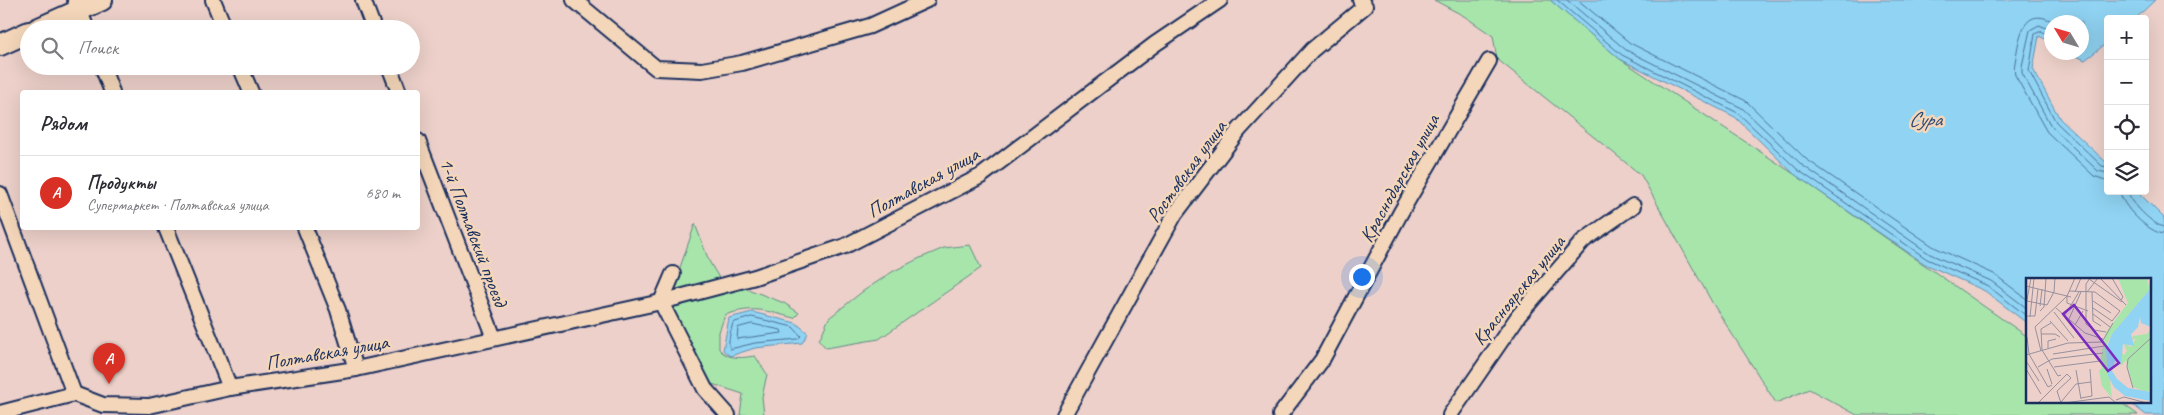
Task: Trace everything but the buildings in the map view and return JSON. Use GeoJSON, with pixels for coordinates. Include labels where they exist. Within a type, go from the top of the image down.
{"type":"FeatureCollection","features":[{"type":"Feature","properties":{"kind":"street"},"geometry":{"type":"LineString","coordinates":[[61,20],[80,13],[102,0]]}},
{"type":"Feature","properties":{"kind":"street"},"geometry":{"type":"LineString","coordinates":[[213,0],[221,20]]}},
{"type":"Feature","properties":{"kind":"street"},"geometry":{"type":"LineString","coordinates":[[363,0],[371,20]]}},
{"type":"Feature","properties":{"kind":"street"},"geometry":{"type":"LineString","coordinates":[[574,0],[656,68],[702,70],[742,64],[870,26],[922,1]]}},
{"type":"Feature","properties":{"kind":"street","name":"Полтавская улица"},"geometry":{"type":"LineString","coordinates":[[74,394],[103,405],[149,406],[230,388],[356,369],[661,302],[755,277],[845,246],[981,176],[1155,44],[1220,0]]}},
{"type":"Feature","properties":{"kind":"street","name":"Ростовская улица"},"geometry":{"type":"LineString","coordinates":[[1064,415],[1175,214],[1239,130],[1312,50],[1362,3]]}},
{"type":"Feature","properties":{"kind":"street"},"geometry":{"type":"LineString","coordinates":[[0,45],[20,36]]}},
{"type":"Feature","properties":{"kind":"street","name":"Краснодарская улица"},"geometry":{"type":"LineString","coordinates":[[1280,415],[1322,360],[1401,212],[1489,61]]}},
{"type":"Feature","properties":{"kind":"street"},"geometry":{"type":"LineString","coordinates":[[105,75],[111,90]]}},
{"type":"Feature","properties":{"kind":"street"},"geometry":{"type":"LineString","coordinates":[[244,75],[250,90]]}},
{"type":"Feature","properties":{"kind":"street"},"geometry":{"type":"LineString","coordinates":[[392,75],[398,90]]}},
{"type":"Feature","properties":{"kind":"street","name":"1-й Полтавский проезд"},"geometry":{"type":"LineString","coordinates":[[420,145],[494,338]]}},
{"type":"Feature","properties":{"kind":"street"},"geometry":{"type":"LineString","coordinates":[[0,194],[74,394],[0,413]]}},
{"type":"Feature","properties":{"kind":"street","name":"Красноярская улица"},"geometry":{"type":"LineString","coordinates":[[1450,415],[1519,315],[1583,241],[1633,206]]}},
{"type":"Feature","properties":{"kind":"street"},"geometry":{"type":"LineString","coordinates":[[167,230],[230,388]]}},
{"type":"Feature","properties":{"kind":"street"},"geometry":{"type":"LineString","coordinates":[[306,230],[338,310],[356,369]]}},
{"type":"Feature","properties":{"kind":"street"},"geometry":{"type":"LineString","coordinates":[[673,274],[661,302],[705,388],[728,415]]}},
{"type":"Feature","properties":{"kind":"green space"},"geometry":{"type":"Polygon","coordinates":[[[1434,0],[1550,0],[1620,59],[1794,174],[2026,336],[2026,402],[2120,402],[2138,415],[1857,415],[1809,389],[1776,403],[1713,304],[1641,175],[1497,59],[1493,36],[1464,16],[1434,0]]]}},
{"type":"Feature","properties":{"kind":"green space"},"geometry":{"type":"Polygon","coordinates":[[[695,224],[709,261],[719,278],[784,303],[799,313],[794,318],[760,310],[735,312],[725,315],[719,332],[719,349],[723,353],[731,357],[755,356],[767,374],[762,397],[764,415],[740,415],[743,394],[712,384],[674,310],[674,285],[695,224]]]}},
{"type":"Feature","properties":{"kind":"green space"},"geometry":{"type":"Polygon","coordinates":[[[970,245],[981,268],[879,339],[826,348],[819,340],[829,318],[862,292],[892,272],[944,248],[970,245]]]}},
{"type":"Feature","properties":{"kind":"water","name":"Сура"},"geometry":{"type":"Polygon","coordinates":[[[1550,0],[2155,0],[2139,15],[2104,15],[2104,45],[2089,57],[2089,15],[2044,15],[2044,38],[2039,36],[2033,69],[2060,119],[2104,160],[2104,195],[2141,195],[2164,218],[2164,415],[2146,415],[2129,402],[2152,402],[2152,278],[2026,278],[2026,322],[1985,291],[1925,264],[1794,174],[1735,117],[1620,59],[1550,0]]]}},
{"type":"Feature","properties":{"kind":"water"},"geometry":{"type":"Polygon","coordinates":[[[752,312],[796,323],[808,333],[802,343],[755,348],[730,356],[723,350],[729,318],[752,312]]]}},
{"type":"Feature","properties":{"kind":"place","name":"Продукты"},"geometry":{"type":"Point","coordinates":[109,384]}}]}
